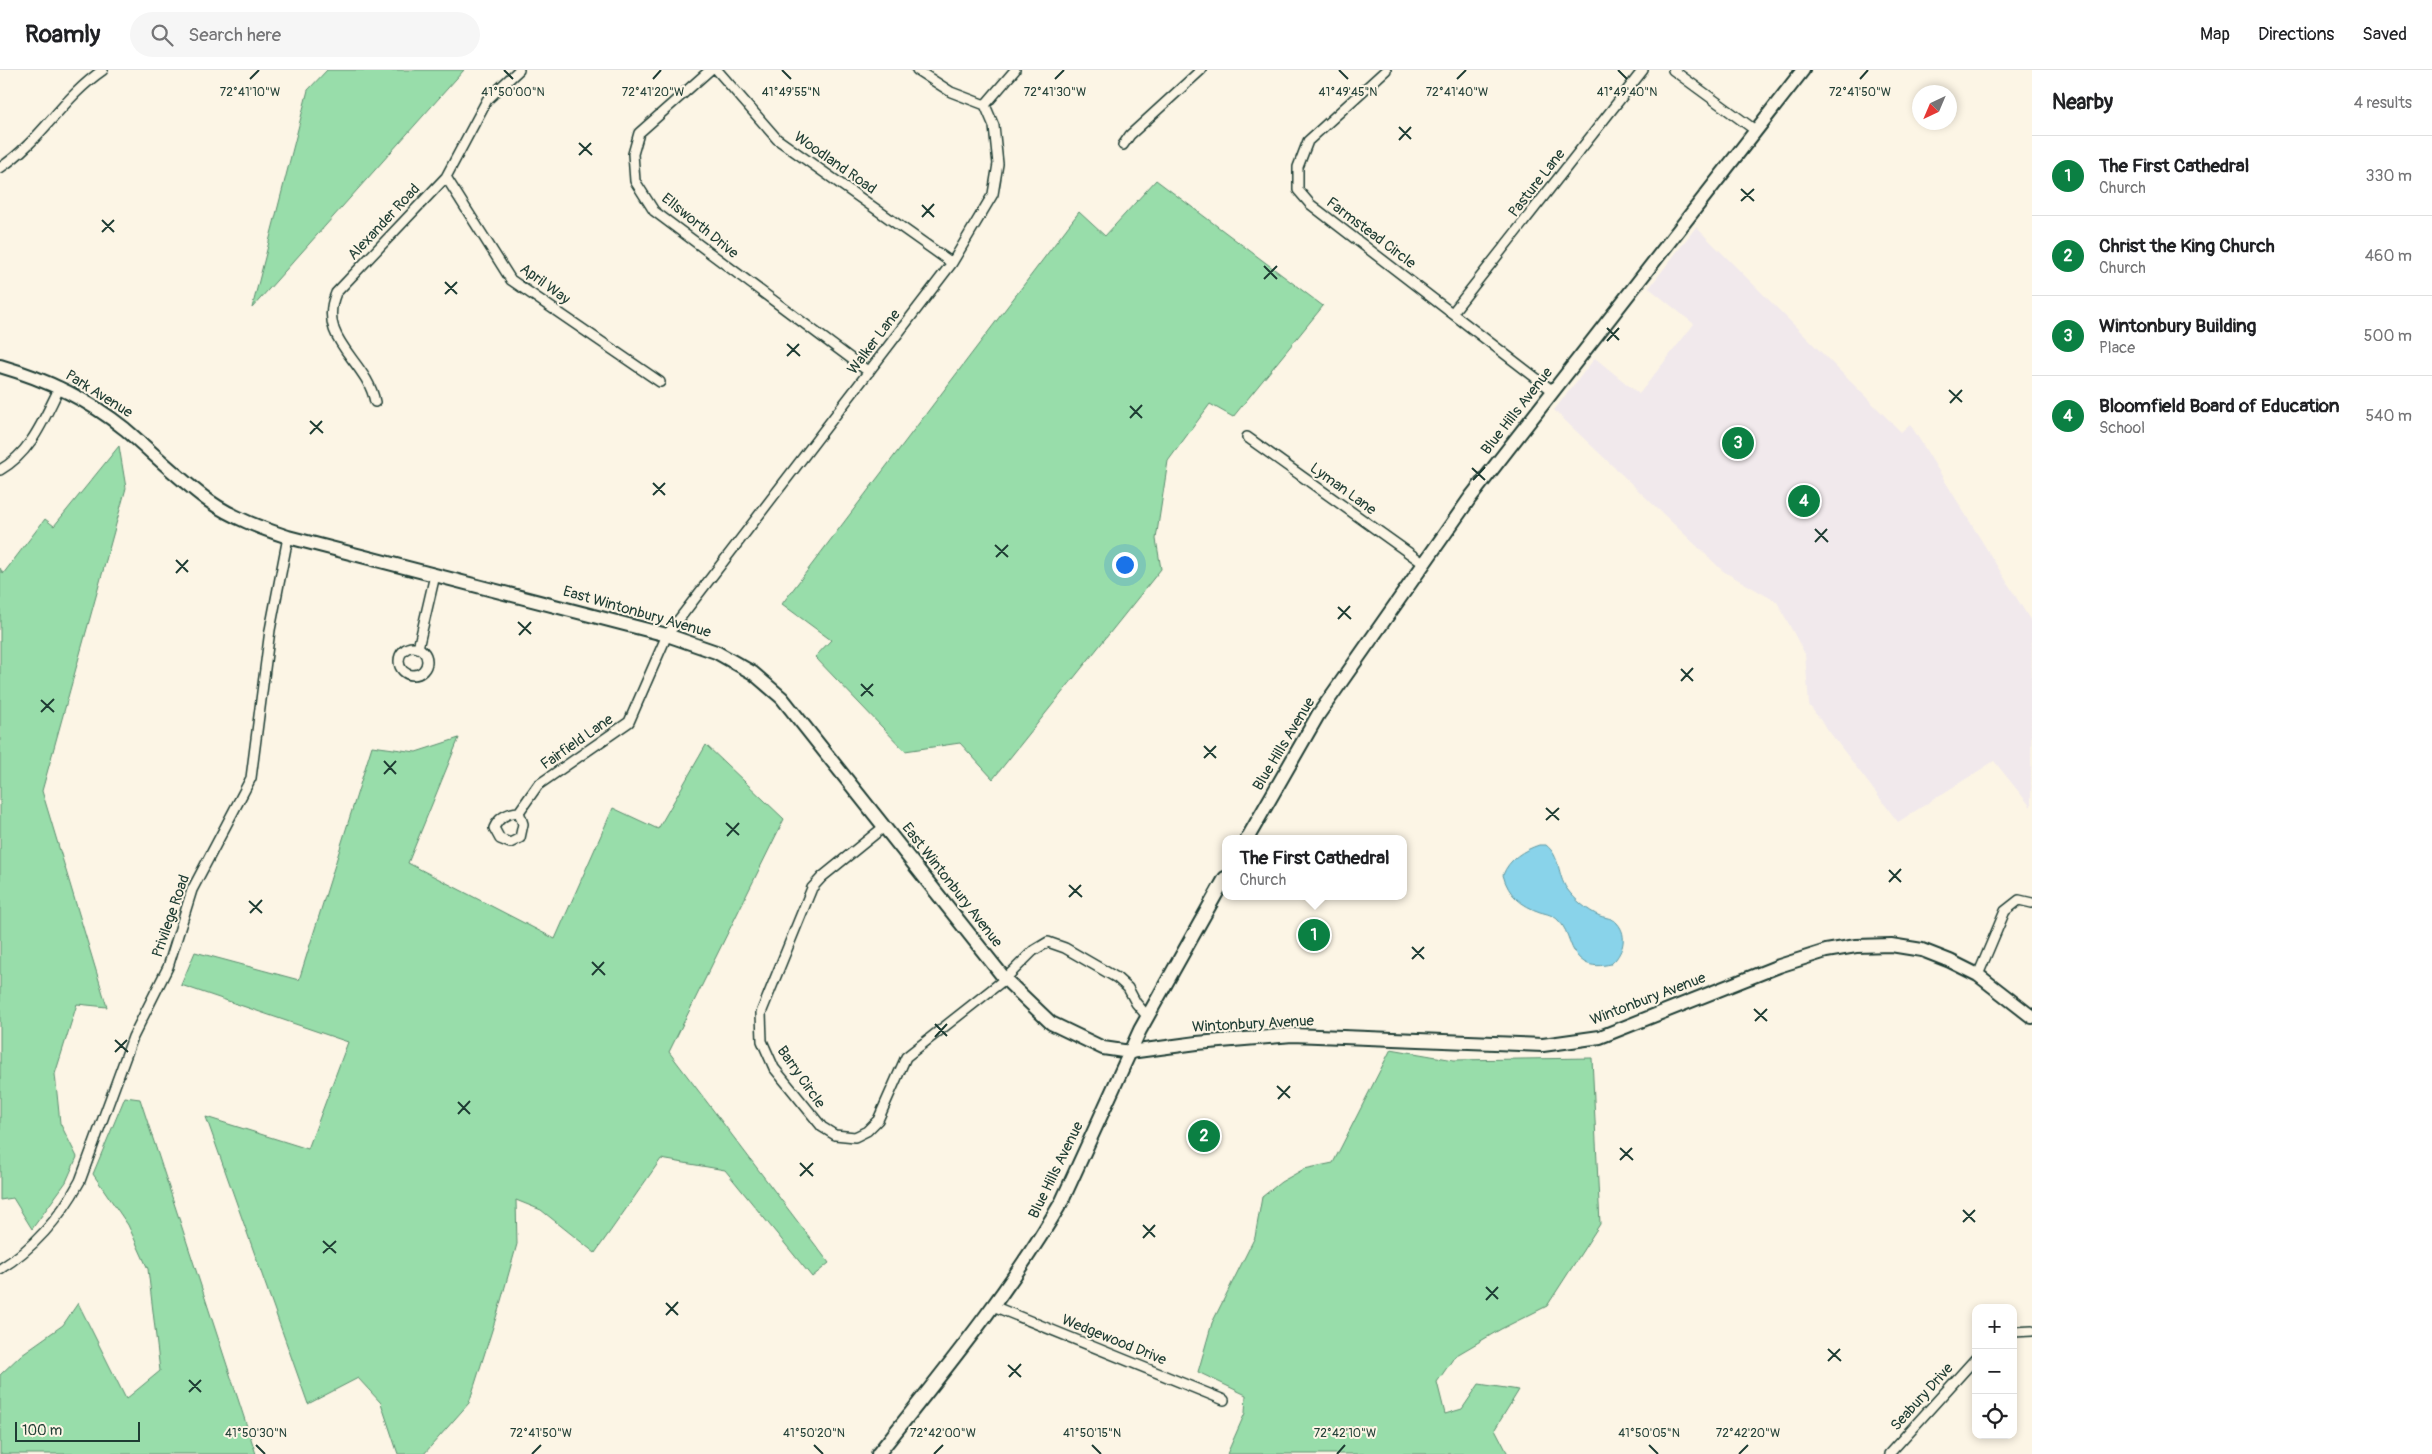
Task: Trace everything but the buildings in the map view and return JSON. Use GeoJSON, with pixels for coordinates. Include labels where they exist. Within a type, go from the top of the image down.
{"type":"FeatureCollection","features":[{"type":"Feature","properties":{"kind":"main road","name":"Blue Hills Avenue"},"geometry":{"type":"LineString","coordinates":[[1249,835],[1318,715],[1470,498],[1803,70]]}},
{"type":"Feature","properties":{"kind":"main road","name":"Park Avenue"},"geometry":{"type":"LineString","coordinates":[[0,366],[29,374],[60,387],[95,407],[124,428],[168,469]]}},
{"type":"Feature","properties":{"kind":"main road","name":"East Wintonbury Avenue"},"geometry":{"type":"LineString","coordinates":[[168,469],[210,502],[249,524],[288,537],[667,635],[723,656],[753,673],[782,698],[1005,979],[1051,1024],[1103,1048],[1130,1052]]}},
{"type":"Feature","properties":{"kind":"main road","name":"Blue Hills Avenue"},"geometry":{"type":"LineString","coordinates":[[878,1454],[993,1306],[1032,1252],[1062,1201],[1147,1016],[1222,883]]}},
{"type":"Feature","properties":{"kind":"main road","name":"Wintonbury Avenue"},"geometry":{"type":"LineString","coordinates":[[1130,1052],[1197,1043],[1292,1035],[1553,1044],[1600,1037],[1779,966],[1826,951],[1856,946],[1891,945],[1922,950],[1950,960],[1978,975],[2032,1017]]}},
{"type":"Feature","properties":{"kind":"street"},"geometry":{"type":"LineString","coordinates":[[0,168],[23,151],[76,90],[102,70]]}},
{"type":"Feature","properties":{"kind":"street","name":"Alexander Road"},"geometry":{"type":"LineString","coordinates":[[375,402],[373,388],[335,333],[331,318],[331,305],[336,293],[446,177],[487,100],[519,70]]}},
{"type":"Feature","properties":{"kind":"street","name":"Ellsworth Drive"},"geometry":{"type":"LineString","coordinates":[[710,70],[639,133],[633,154],[635,180],[654,211],[869,372]]}},
{"type":"Feature","properties":{"kind":"street","name":"Woodland Road"},"geometry":{"type":"LineString","coordinates":[[717,70],[778,139],[952,263]]}},
{"type":"Feature","properties":{"kind":"street"},"geometry":{"type":"LineString","coordinates":[[917,70],[951,92],[985,105],[1014,70]]}},
{"type":"Feature","properties":{"kind":"street"},"geometry":{"type":"LineString","coordinates":[[1123,145],[1130,135],[1201,70]]}},
{"type":"Feature","properties":{"kind":"street","name":"Farmstead Circle"},"geometry":{"type":"LineString","coordinates":[[1386,70],[1308,141],[1298,167],[1298,190],[1310,204],[1453,312],[1553,391]]}},
{"type":"Feature","properties":{"kind":"street","name":"Pasture Lane"},"geometry":{"type":"LineString","coordinates":[[1453,312],[1643,70]]}},
{"type":"Feature","properties":{"kind":"street"},"geometry":{"type":"LineString","coordinates":[[1673,70],[1755,130]]}},
{"type":"Feature","properties":{"kind":"street","name":"Walker Lane"},"geometry":{"type":"LineString","coordinates":[[667,635],[952,263],[993,194],[998,164],[994,126],[985,105]]}},
{"type":"Feature","properties":{"kind":"street","name":"April Way"},"geometry":{"type":"LineString","coordinates":[[446,177],[511,280],[660,382]]}},
{"type":"Feature","properties":{"kind":"street"},"geometry":{"type":"LineString","coordinates":[[0,470],[24,451],[38,432],[60,387]]}},
{"type":"Feature","properties":{"kind":"street","name":"Lyman Lane"},"geometry":{"type":"LineString","coordinates":[[1247,437],[1423,563]]}},
{"type":"Feature","properties":{"kind":"street","name":"Privilege Road"},"geometry":{"type":"LineString","coordinates":[[0,1270],[33,1243],[52,1224],[71,1198],[80,1181],[133,1037],[168,967],[192,890],[251,778],[270,630],[288,537]]}},
{"type":"Feature","properties":{"kind":"street"},"geometry":{"type":"LineString","coordinates":[[418,648],[435,575]]}},
{"type":"Feature","properties":{"kind":"street","name":"Fairfield Lane"},"geometry":{"type":"LineString","coordinates":[[519,812],[538,785],[629,722],[667,635]]}},
{"type":"Feature","properties":{"kind":"street","name":"Barry Circle"},"geometry":{"type":"LineString","coordinates":[[885,826],[817,881],[806,897],[761,1013],[761,1035],[774,1068],[822,1127],[840,1137],[858,1136],[872,1126],[880,1117],[901,1064],[906,1057],[1005,979],[1039,946],[1048,942],[1054,943],[1124,984],[1147,1016]]}},
{"type":"Feature","properties":{"kind":"street"},"geometry":{"type":"LineString","coordinates":[[1978,975],[2005,912],[2019,900],[2032,903]]}},
{"type":"Feature","properties":{"kind":"street","name":"Wedgewood Drive"},"geometry":{"type":"LineString","coordinates":[[993,1306],[1224,1400]]}},
{"type":"Feature","properties":{"kind":"street"},"geometry":{"type":"LineString","coordinates":[[2017,1332],[2032,1331]]}},
{"type":"Feature","properties":{"kind":"street","name":"Seabury Drive"},"geometry":{"type":"LineString","coordinates":[[1889,1454],[1972,1362]]}},
{"type":"Feature","properties":{"kind":"shaded area"},"geometry":{"type":"Polygon","coordinates":[[[1696,227],[1901,432],[1910,424],[2032,623],[2031,807],[1994,761],[1898,822],[1809,705],[1805,654],[1777,602],[1723,571],[1554,410],[1595,358],[1639,394],[1694,324],[1649,288],[1696,227]]]}},
{"type":"Feature","properties":{"kind":"green space"},"geometry":{"type":"Polygon","coordinates":[[[327,70],[464,70],[252,308],[308,90],[327,70]]]}},
{"type":"Feature","properties":{"kind":"green space"},"geometry":{"type":"Polygon","coordinates":[[[1156,180],[1323,306],[1233,417],[1210,404],[1168,461],[1156,539],[1161,569],[993,779],[960,743],[905,751],[815,657],[831,640],[782,604],[1079,212],[1105,236],[1156,180]]]}},
{"type":"Feature","properties":{"kind":"green space"},"geometry":{"type":"Polygon","coordinates":[[[119,446],[126,488],[42,791],[107,1007],[77,1004],[55,1074],[60,1123],[77,1157],[66,1182],[32,1229],[13,1198],[0,1200],[0,568],[3,574],[45,519],[54,526],[119,446]]]}},
{"type":"Feature","properties":{"kind":"green space"},"geometry":{"type":"Polygon","coordinates":[[[459,738],[408,863],[555,939],[613,808],[658,829],[706,745],[784,819],[669,1052],[829,1263],[812,1277],[725,1170],[661,1159],[595,1253],[541,1210],[516,1200],[517,1244],[469,1403],[424,1454],[398,1454],[381,1403],[358,1378],[308,1404],[206,1117],[308,1149],[348,1042],[181,985],[195,952],[299,980],[372,746],[416,752],[459,738]]]}},
{"type":"Feature","properties":{"kind":"green space"},"geometry":{"type":"Polygon","coordinates":[[[1391,1049],[1454,1060],[1592,1058],[1600,1224],[1547,1306],[1501,1329],[1455,1356],[1437,1382],[1445,1414],[1462,1409],[1479,1384],[1519,1390],[1495,1429],[1508,1454],[1227,1454],[1245,1413],[1246,1395],[1198,1372],[1212,1323],[1255,1237],[1262,1197],[1281,1182],[1304,1169],[1333,1163],[1391,1049]]]}},
{"type":"Feature","properties":{"kind":"green space"},"geometry":{"type":"Polygon","coordinates":[[[125,1097],[140,1099],[256,1454],[0,1454],[0,1375],[22,1354],[63,1325],[78,1303],[126,1399],[160,1371],[148,1269],[128,1225],[93,1174],[125,1097]]]}},
{"type":"Feature","properties":{"kind":"water"},"geometry":{"type":"Polygon","coordinates":[[[1539,845],[1546,845],[1551,850],[1557,861],[1564,884],[1574,897],[1595,914],[1614,920],[1621,928],[1623,945],[1618,956],[1611,964],[1597,966],[1584,962],[1575,953],[1565,930],[1558,920],[1533,910],[1522,903],[1508,888],[1503,875],[1509,864],[1523,852],[1539,845]]]}},
{"type":"Feature","properties":{"kind":"place","name":"Wintonbury Building"},"geometry":{"type":"Point","coordinates":[1738,443]}},
{"type":"Feature","properties":{"kind":"place","name":"Bloomfield Board of Education"},"geometry":{"type":"Point","coordinates":[1804,501]}},
{"type":"Feature","properties":{"kind":"place","name":"The First Cathedral"},"geometry":{"type":"Point","coordinates":[1314,935]}},
{"type":"Feature","properties":{"kind":"place","name":"Christ the King Church"},"geometry":{"type":"Point","coordinates":[1204,1136]}}]}
